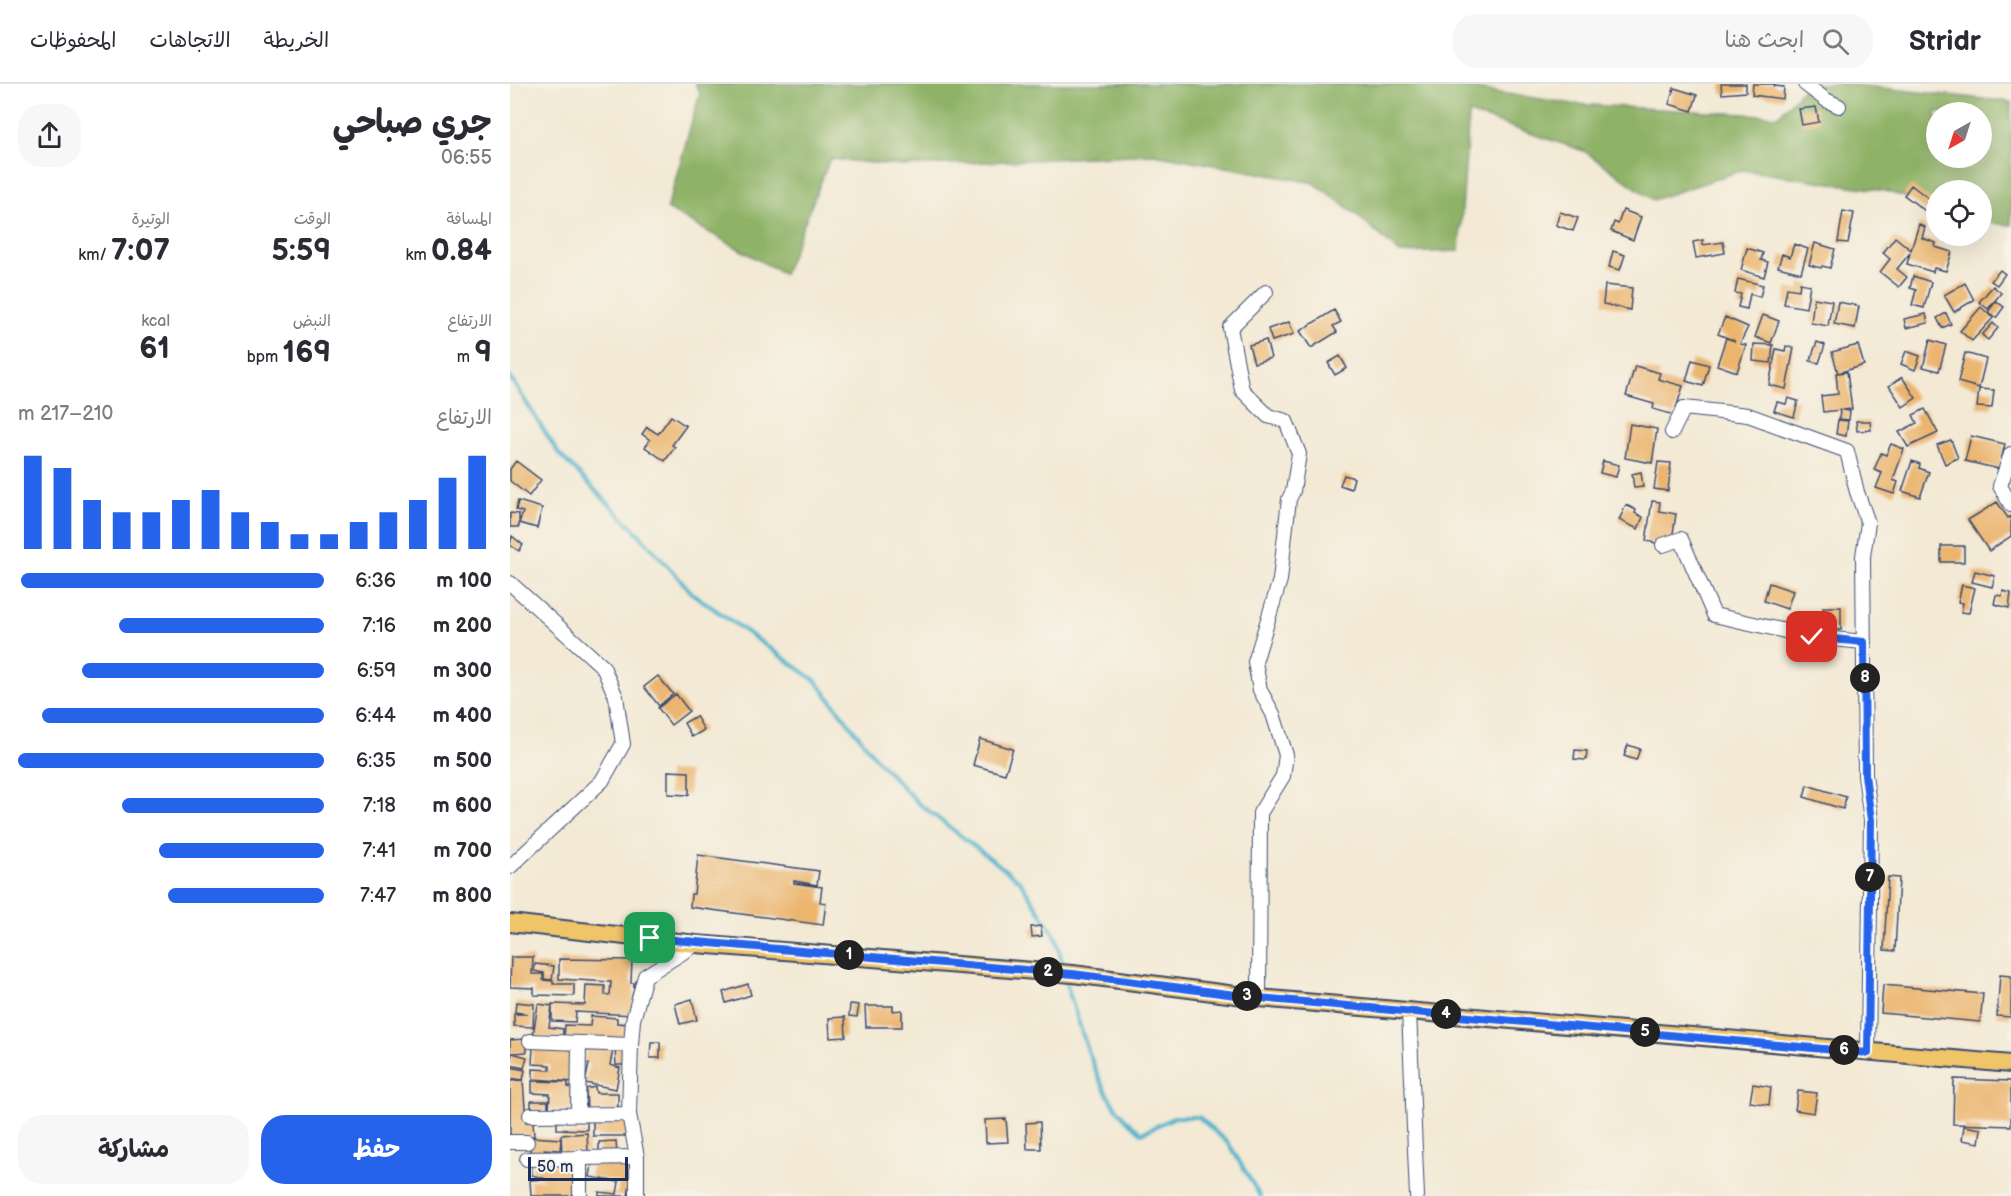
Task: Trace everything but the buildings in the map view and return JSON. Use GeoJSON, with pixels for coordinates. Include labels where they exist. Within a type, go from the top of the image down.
{"type":"FeatureCollection","features":[{"type":"Feature","properties":{"kind":"main road"},"geometry":{"type":"LineString","coordinates":[[510,923],[696,944],[1073,974],[1259,998],[2011,1064]]}},
{"type":"Feature","properties":{"kind":"street"},"geometry":{"type":"LineString","coordinates":[[1805,84],[1826,100],[1839,106]]}},
{"type":"Feature","properties":{"kind":"street"},"geometry":{"type":"LineString","coordinates":[[1259,998],[1260,813],[1283,776],[1286,755],[1273,714],[1260,690],[1255,662],[1280,580],[1289,499],[1293,491],[1299,454],[1286,421],[1268,416],[1242,390],[1230,328],[1266,292]]}},
{"type":"Feature","properties":{"kind":"street"},"geometry":{"type":"LineString","coordinates":[[1672,432],[1684,408],[1748,415],[1847,451],[1857,492],[1868,523],[1863,556],[1865,775],[1871,820],[1868,1053]]}},
{"type":"Feature","properties":{"kind":"street"},"geometry":{"type":"LineString","coordinates":[[2011,454],[2000,486],[2011,505]]}},
{"type":"Feature","properties":{"kind":"street"},"geometry":{"type":"LineString","coordinates":[[1663,545],[1681,539],[1714,615],[1812,637],[1864,642]]}},
{"type":"Feature","properties":{"kind":"street"},"geometry":{"type":"LineString","coordinates":[[510,583],[603,667],[616,697],[622,744],[602,782],[510,867]]}},
{"type":"Feature","properties":{"kind":"street"},"geometry":{"type":"LineString","coordinates":[[637,1196],[637,1157],[629,1114],[630,1045],[633,1020],[645,976],[696,944]]}},
{"type":"Feature","properties":{"kind":"street"},"geometry":{"type":"LineString","coordinates":[[1409,1011],[1417,1196]]}},
{"type":"Feature","properties":{"kind":"street"},"geometry":{"type":"LineString","coordinates":[[530,1041],[630,1045]]}},
{"type":"Feature","properties":{"kind":"street"},"geometry":{"type":"LineString","coordinates":[[578,1114],[579,1044]]}},
{"type":"Feature","properties":{"kind":"street"},"geometry":{"type":"LineString","coordinates":[[530,1115],[629,1114]]}},
{"type":"Feature","properties":{"kind":"street"},"geometry":{"type":"LineString","coordinates":[[510,1142],[527,1142]]}},
{"type":"Feature","properties":{"kind":"street"},"geometry":{"type":"LineString","coordinates":[[580,1157],[580,1196]]}},
{"type":"Feature","properties":{"kind":"street"},"geometry":{"type":"LineString","coordinates":[[527,1159],[637,1157]]}},
{"type":"Feature","properties":{"kind":"green space"},"geometry":{"type":"Polygon","coordinates":[[[695,84],[1443,84],[1573,104],[1778,116],[1808,84],[1845,84],[2011,102],[2011,225],[1992,222],[1992,180],[1926,180],[1926,203],[1885,191],[1743,170],[1653,200],[1584,151],[1469,113],[1459,251],[1400,253],[1357,215],[1314,183],[1154,154],[905,166],[830,159],[784,274],[667,209],[700,93],[695,84]]]}},
{"type":"Feature","properties":{"kind":"waterway"},"geometry":{"type":"LineString","coordinates":[[510,377],[559,454],[638,533],[693,594],[816,681],[878,761],[918,803],[1020,881],[1056,937],[1063,967]]}},
{"type":"Feature","properties":{"kind":"waterway"},"geometry":{"type":"LineString","coordinates":[[1065,978],[1095,1070],[1114,1106],[1127,1121],[1142,1133],[1175,1117],[1199,1117],[1229,1144],[1260,1196]]}},
{"type":"Feature","properties":{"kind":"route"},"geometry":{"type":"LineString","coordinates":[[650,938],[696,944],[1073,974],[1259,998],[1868,1053],[1871,820],[1865,775],[1864,642],[1812,637]]}}]}
